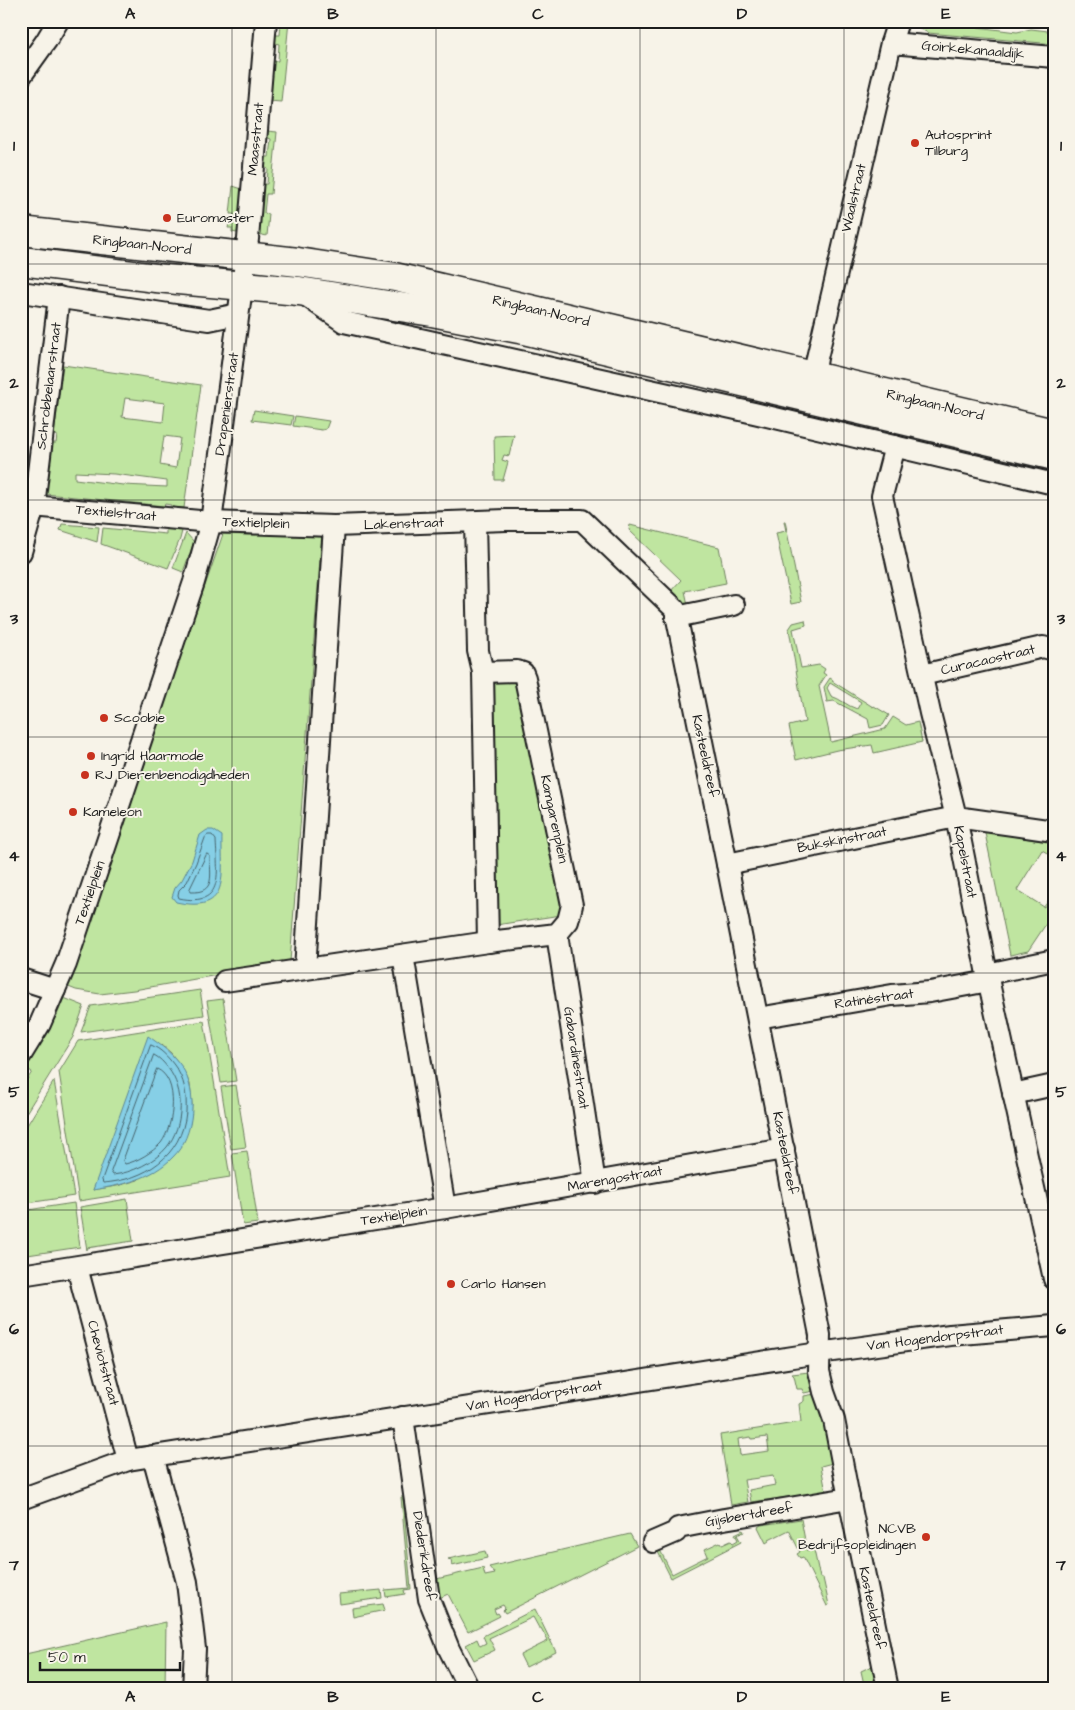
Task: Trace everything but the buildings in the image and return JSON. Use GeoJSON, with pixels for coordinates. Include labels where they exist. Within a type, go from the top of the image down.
{"type":"FeatureCollection","features":[{"type":"Feature","properties":{"kind":"main road","name":"Ringbaan-Noord"},"geometry":{"type":"LineString","coordinates":[[21,231],[246,256],[395,277],[1054,433]]}},
{"type":"Feature","properties":{"kind":"main road","name":"Ringbaan-Noord"},"geometry":{"type":"LineString","coordinates":[[21,261],[156,278],[299,290],[432,312],[519,329],[1054,456]]}},
{"type":"Feature","properties":{"kind":"street"},"geometry":{"type":"LineString","coordinates":[[21,76],[58,21]]}},
{"type":"Feature","properties":{"kind":"street","name":"Maasstraat"},"geometry":{"type":"LineString","coordinates":[[242,286],[266,21]]}},
{"type":"Feature","properties":{"kind":"street","name":"Waalstraat"},"geometry":{"type":"LineString","coordinates":[[814,376],[816,358],[891,43],[898,21]]}},
{"type":"Feature","properties":{"kind":"street","name":"Goirkekanaaldijk"},"geometry":{"type":"LineString","coordinates":[[891,43],[1054,57]]}},
{"type":"Feature","properties":{"kind":"street","name":"Drapenierstraat"},"geometry":{"type":"LineString","coordinates":[[211,522],[242,286]]}},
{"type":"Feature","properties":{"kind":"street"},"geometry":{"type":"LineString","coordinates":[[299,290],[344,322],[895,446],[1054,484]]}},
{"type":"Feature","properties":{"kind":"street"},"geometry":{"type":"LineString","coordinates":[[21,292],[209,320],[238,314]]}},
{"type":"Feature","properties":{"kind":"street","name":"Schrobbelaarstraat"},"geometry":{"type":"LineString","coordinates":[[21,552],[59,297]]}},
{"type":"Feature","properties":{"kind":"street","name":"Kapelstraat"},"geometry":{"type":"LineString","coordinates":[[895,446],[882,496],[956,818],[988,977],[1054,1279]]}},
{"type":"Feature","properties":{"kind":"street","name":"Textielstraat"},"geometry":{"type":"LineString","coordinates":[[28,505],[211,522]]}},
{"type":"Feature","properties":{"kind":"street","name":"Kasteeldreef"},"geometry":{"type":"LineString","coordinates":[[475,522],[582,520],[675,609],[728,864],[820,1335],[819,1372],[834,1420],[848,1498],[888,1689]]}},
{"type":"Feature","properties":{"kind":"street","name":"Textielplein"},"geometry":{"type":"LineString","coordinates":[[21,1055],[40,1024],[66,964],[194,582],[211,522],[334,526]]}},
{"type":"Feature","properties":{"kind":"street"},"geometry":{"type":"LineString","coordinates":[[475,522],[478,651],[483,672],[488,942]]}},
{"type":"Feature","properties":{"kind":"street","name":"Lakenstraat"},"geometry":{"type":"LineString","coordinates":[[334,526],[475,522]]}},
{"type":"Feature","properties":{"kind":"street"},"geometry":{"type":"LineString","coordinates":[[305,969],[334,526]]}},
{"type":"Feature","properties":{"kind":"street"},"geometry":{"type":"LineString","coordinates":[[678,625],[734,605]]}},
{"type":"Feature","properties":{"kind":"street","name":"Curacaostraat"},"geometry":{"type":"LineString","coordinates":[[922,675],[1043,647],[1054,650]]}},
{"type":"Feature","properties":{"kind":"street","name":"Kamgarenplein"},"geometry":{"type":"LineString","coordinates":[[483,672],[517,671],[523,673],[525,678],[572,905],[568,922],[557,934]]}},
{"type":"Feature","properties":{"kind":"street","name":"Bukskinstraat"},"geometry":{"type":"LineString","coordinates":[[728,864],[956,818],[1054,831]]}},
{"type":"Feature","properties":{"kind":"street"},"geometry":{"type":"LineString","coordinates":[[225,981],[488,942],[557,934]]}},
{"type":"Feature","properties":{"kind":"street","name":"Gabardinestraat"},"geometry":{"type":"LineString","coordinates":[[557,934],[595,1183]]}},
{"type":"Feature","properties":{"kind":"street","name":"Textielplein"},"geometry":{"type":"LineString","coordinates":[[21,1275],[445,1208],[403,955]]}},
{"type":"Feature","properties":{"kind":"street","name":"Ratinéstraat"},"geometry":{"type":"LineString","coordinates":[[758,1018],[892,995],[930,992],[1054,960]]}},
{"type":"Feature","properties":{"kind":"street"},"geometry":{"type":"LineString","coordinates":[[21,979],[55,990]]}},
{"type":"Feature","properties":{"kind":"street"},"geometry":{"type":"LineString","coordinates":[[1013,1094],[1054,1085]]}},
{"type":"Feature","properties":{"kind":"street","name":"Marengostraat"},"geometry":{"type":"LineString","coordinates":[[445,1208],[784,1149]]}},
{"type":"Feature","properties":{"kind":"street","name":"Cheviotstraat"},"geometry":{"type":"LineString","coordinates":[[77,1267],[128,1460]]}},
{"type":"Feature","properties":{"kind":"street","name":"Van Hogendorpstraat"},"geometry":{"type":"LineString","coordinates":[[21,1499],[128,1460],[819,1352],[950,1334],[1054,1326]]}},
{"type":"Feature","properties":{"kind":"street","name":"Diederikdreef"},"geometry":{"type":"LineString","coordinates":[[404,1417],[429,1599],[449,1649],[469,1689]]}},
{"type":"Feature","properties":{"kind":"street"},"geometry":{"type":"LineString","coordinates":[[153,1456],[187,1582],[195,1650],[193,1689]]}},
{"type":"Feature","properties":{"kind":"street","name":"Gijsbertdreef"},"geometry":{"type":"LineString","coordinates":[[654,1542],[676,1532],[678,1528],[724,1518],[848,1498]]}},
{"type":"Feature","properties":{"kind":"green space"},"geometry":{"type":"Polygon","coordinates":[[[281,21],[289,21],[281,102],[269,101],[273,61],[278,61],[279,44],[275,43],[275,35],[280,35],[281,21]]]}},
{"type":"Feature","properties":{"kind":"green space"},"geometry":{"type":"Polygon","coordinates":[[[916,21],[1017,32],[1031,29],[1048,31],[1050,21],[1054,21],[1054,44],[928,33],[919,28],[916,21]]]}},
{"type":"Feature","properties":{"kind":"green space"},"geometry":{"type":"Polygon","coordinates":[[[267,131],[277,132],[271,194],[266,194],[264,213],[269,214],[267,236],[258,234],[262,184],[267,184],[268,169],[264,167],[265,157],[269,157],[271,139],[266,137],[267,131]]]}},
{"type":"Feature","properties":{"kind":"green space"},"geometry":{"type":"Polygon","coordinates":[[[233,186],[242,189],[237,233],[232,232],[232,228],[228,228],[234,214],[230,214],[233,186]]]}},
{"type":"Feature","properties":{"kind":"green space"},"geometry":{"type":"Polygon","coordinates":[[[63,365],[201,385],[184,508],[171,507],[171,505],[165,504],[164,506],[46,494],[53,443],[56,443],[57,435],[54,435],[63,365]],[[125,398],[122,417],[163,422],[165,403],[125,398]],[[164,436],[160,465],[176,468],[180,438],[164,436]],[[75,472],[75,479],[123,485],[167,487],[167,481],[114,474],[75,472]]]}},
{"type":"Feature","properties":{"kind":"green space"},"geometry":{"type":"Polygon","coordinates":[[[254,410],[293,416],[291,425],[252,420],[254,410]]]}},
{"type":"Feature","properties":{"kind":"green space"},"geometry":{"type":"Polygon","coordinates":[[[295,416],[329,421],[326,429],[322,430],[293,426],[295,416]]]}},
{"type":"Feature","properties":{"kind":"green space"},"geometry":{"type":"Polygon","coordinates":[[[514,435],[509,456],[504,455],[502,460],[508,462],[503,480],[495,480],[494,436],[514,435]]]}},
{"type":"Feature","properties":{"kind":"green space"},"geometry":{"type":"Polygon","coordinates":[[[784,521],[801,602],[791,604],[776,533],[786,531],[784,521]]]}},
{"type":"Feature","properties":{"kind":"green space"},"geometry":{"type":"Polygon","coordinates":[[[62,524],[99,527],[97,542],[60,530],[62,524]]]}},
{"type":"Feature","properties":{"kind":"green space"},"geometry":{"type":"Polygon","coordinates":[[[630,525],[719,547],[726,583],[685,591],[688,605],[680,606],[669,593],[681,580],[629,530],[630,525]]]}},
{"type":"Feature","properties":{"kind":"green space"},"geometry":{"type":"Polygon","coordinates":[[[166,526],[183,527],[168,568],[101,544],[103,528],[166,534],[166,526]]]}},
{"type":"Feature","properties":{"kind":"green space"},"geometry":{"type":"Polygon","coordinates":[[[322,532],[290,962],[134,990],[100,994],[76,990],[66,986],[223,534],[248,535],[322,532]]]}},
{"type":"Feature","properties":{"kind":"green space"},"geometry":{"type":"Polygon","coordinates":[[[186,533],[194,542],[183,572],[173,568],[186,533]]]}},
{"type":"Feature","properties":{"kind":"green space"},"geometry":{"type":"Polygon","coordinates":[[[805,620],[806,625],[793,629],[801,668],[819,665],[825,669],[823,673],[826,675],[819,686],[831,742],[885,729],[893,717],[906,725],[918,722],[922,742],[874,753],[872,745],[837,750],[796,760],[789,726],[805,722],[789,629],[793,623],[805,620]]]}},
{"type":"Feature","properties":{"kind":"green space"},"geometry":{"type":"Polygon","coordinates":[[[516,678],[564,900],[561,915],[496,925],[491,823],[497,821],[497,811],[491,811],[492,680],[516,678]]]}},
{"type":"Feature","properties":{"kind":"green space"},"geometry":{"type":"Polygon","coordinates":[[[830,678],[873,707],[889,715],[883,725],[870,728],[868,719],[834,701],[827,702],[824,687],[830,678]],[[830,683],[827,688],[831,696],[853,708],[857,709],[861,702],[830,683]]]}},
{"type":"Feature","properties":{"kind":"green space"},"geometry":{"type":"Polygon","coordinates":[[[985,833],[1054,843],[1054,857],[1042,850],[1017,890],[1044,907],[1054,892],[1054,912],[1028,951],[1010,955],[985,833]]]}},
{"type":"Feature","properties":{"kind":"green space"},"geometry":{"type":"Polygon","coordinates":[[[200,990],[204,1015],[81,1032],[91,1006],[200,990]]]}},
{"type":"Feature","properties":{"kind":"green space"},"geometry":{"type":"Polygon","coordinates":[[[64,998],[84,1006],[73,1037],[21,1121],[21,1089],[32,1072],[24,1067],[57,1015],[64,998]]]}},
{"type":"Feature","properties":{"kind":"green space"},"geometry":{"type":"Polygon","coordinates":[[[223,999],[236,1081],[221,1083],[207,1001],[223,999]]]}},
{"type":"Feature","properties":{"kind":"green space"},"geometry":{"type":"Polygon","coordinates":[[[204,1021],[230,1177],[79,1201],[59,1072],[78,1041],[204,1021]],[[162,1045],[93,1190],[138,1180],[190,1124],[192,1105],[190,1084],[182,1068],[171,1053],[162,1045]]]}},
{"type":"Feature","properties":{"kind":"green space"},"geometry":{"type":"Polygon","coordinates":[[[54,1081],[74,1196],[21,1204],[21,1135],[54,1081]]]}},
{"type":"Feature","properties":{"kind":"green space"},"geometry":{"type":"Polygon","coordinates":[[[236,1085],[246,1147],[231,1149],[221,1087],[236,1085]]]}},
{"type":"Feature","properties":{"kind":"green space"},"geometry":{"type":"Polygon","coordinates":[[[247,1151],[258,1223],[243,1225],[232,1153],[247,1151]]]}},
{"type":"Feature","properties":{"kind":"green space"},"geometry":{"type":"Polygon","coordinates":[[[127,1199],[133,1241],[87,1248],[87,1250],[80,1207],[127,1199]]]}},
{"type":"Feature","properties":{"kind":"green space"},"geometry":{"type":"Polygon","coordinates":[[[74,1203],[80,1247],[21,1256],[21,1211],[74,1203]]]}},
{"type":"Feature","properties":{"kind":"green space"},"geometry":{"type":"Polygon","coordinates":[[[809,1372],[814,1391],[804,1393],[802,1389],[797,1389],[792,1374],[809,1372]]]}},
{"type":"Feature","properties":{"kind":"green space"},"geometry":{"type":"Polygon","coordinates":[[[815,1394],[827,1420],[836,1462],[821,1466],[826,1492],[751,1502],[749,1490],[775,1485],[773,1476],[744,1480],[748,1502],[731,1505],[720,1435],[801,1422],[799,1404],[804,1401],[804,1396],[815,1394]],[[751,1437],[738,1439],[740,1455],[769,1451],[767,1437],[752,1439],[751,1437]]]}},
{"type":"Feature","properties":{"kind":"green space"},"geometry":{"type":"Polygon","coordinates":[[[401,1497],[403,1497],[411,1589],[404,1590],[405,1594],[386,1597],[385,1590],[409,1588],[401,1497]]]}},
{"type":"Feature","properties":{"kind":"green space"},"geometry":{"type":"Polygon","coordinates":[[[801,1519],[807,1551],[814,1550],[820,1578],[823,1578],[829,1605],[827,1606],[803,1557],[800,1558],[797,1554],[800,1552],[789,1530],[766,1543],[758,1527],[801,1519]]]}},
{"type":"Feature","properties":{"kind":"green space"},"geometry":{"type":"Polygon","coordinates":[[[743,1530],[744,1532],[737,1535],[741,1542],[671,1578],[656,1548],[672,1544],[660,1550],[672,1574],[708,1556],[705,1549],[720,1542],[722,1545],[738,1540],[735,1534],[743,1530]]]}},
{"type":"Feature","properties":{"kind":"green space"},"geometry":{"type":"Polygon","coordinates":[[[630,1534],[637,1546],[505,1613],[503,1605],[494,1609],[496,1614],[498,1613],[500,1616],[468,1632],[448,1594],[435,1600],[432,1580],[483,1568],[485,1576],[495,1574],[489,1567],[630,1534]]]}},
{"type":"Feature","properties":{"kind":"green space"},"geometry":{"type":"Polygon","coordinates":[[[485,1551],[487,1558],[452,1566],[451,1560],[448,1559],[485,1551]]]}},
{"type":"Feature","properties":{"kind":"green space"},"geometry":{"type":"Polygon","coordinates":[[[381,1590],[382,1598],[340,1604],[339,1594],[381,1590]]]}},
{"type":"Feature","properties":{"kind":"green space"},"geometry":{"type":"Polygon","coordinates":[[[383,1604],[385,1610],[353,1617],[352,1608],[383,1604]]]}},
{"type":"Feature","properties":{"kind":"green space"},"geometry":{"type":"Polygon","coordinates":[[[535,1609],[556,1652],[526,1667],[520,1655],[548,1641],[533,1617],[489,1638],[495,1650],[474,1660],[466,1645],[477,1639],[480,1646],[486,1643],[483,1636],[535,1609]]]}},
{"type":"Feature","properties":{"kind":"green space"},"geometry":{"type":"Polygon","coordinates":[[[166,1622],[165,1689],[21,1689],[21,1655],[166,1622]]]}},
{"type":"Feature","properties":{"kind":"green space"},"geometry":{"type":"Polygon","coordinates":[[[876,1664],[881,1689],[865,1689],[861,1671],[876,1664]]]}},
{"type":"Feature","properties":{"kind":"water"},"geometry":{"type":"Polygon","coordinates":[[[207,830],[213,830],[222,836],[222,877],[220,888],[215,897],[207,902],[194,904],[176,902],[172,897],[175,888],[182,880],[192,861],[200,835],[207,830]]]}},
{"type":"Feature","properties":{"kind":"water"},"geometry":{"type":"Polygon","coordinates":[[[148,1036],[175,1058],[187,1077],[192,1101],[192,1114],[186,1138],[173,1157],[156,1171],[136,1180],[93,1190],[148,1036]]]}},
{"type":"Feature","properties":{"kind":"place","name":"Autosprint Tilburg"},"geometry":{"type":"Point","coordinates":[915,143]}},
{"type":"Feature","properties":{"kind":"place","name":"Euromaster"},"geometry":{"type":"Point","coordinates":[167,218]}},
{"type":"Feature","properties":{"kind":"place","name":"Scoobie"},"geometry":{"type":"Point","coordinates":[104,718]}},
{"type":"Feature","properties":{"kind":"place","name":"Ingrid Haarmode"},"geometry":{"type":"Point","coordinates":[91,756]}},
{"type":"Feature","properties":{"kind":"place","name":"RJ Dierenbenodigdheden"},"geometry":{"type":"Point","coordinates":[85,775]}},
{"type":"Feature","properties":{"kind":"place","name":"Kameleon"},"geometry":{"type":"Point","coordinates":[73,812]}},
{"type":"Feature","properties":{"kind":"place","name":"Carlo Hansen"},"geometry":{"type":"Point","coordinates":[451,1284]}},
{"type":"Feature","properties":{"kind":"place","name":"NCVB Bedrijfsopleidingen"},"geometry":{"type":"Point","coordinates":[926,1537]}}]}
